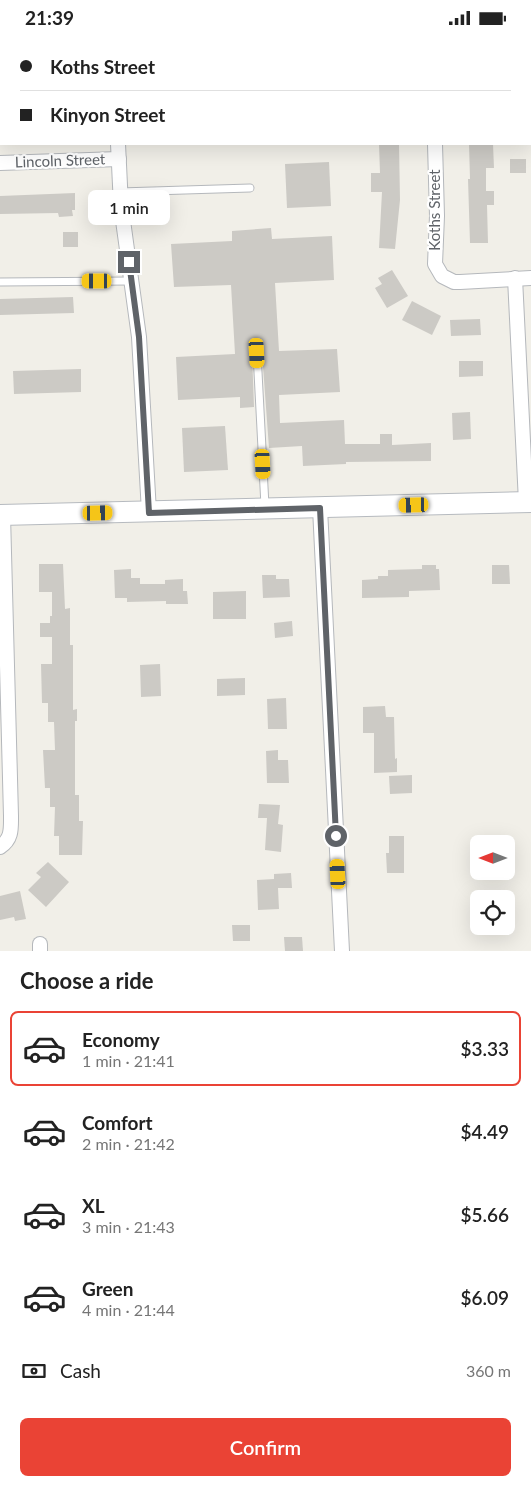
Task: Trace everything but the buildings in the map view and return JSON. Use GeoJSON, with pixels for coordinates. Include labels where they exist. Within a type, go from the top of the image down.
{"type":"FeatureCollection","features":[{"type":"Feature","properties":{"kind":"main road"},"geometry":{"type":"LineString","coordinates":[[1,515],[149,513],[528,502]]}},
{"type":"Feature","properties":{"kind":"street"},"geometry":{"type":"LineString","coordinates":[[118,145],[120,192],[139,337],[149,513]]}},
{"type":"Feature","properties":{"kind":"street","name":"Koths Street"},"geometry":{"type":"LineString","coordinates":[[435,145],[437,216],[435,264],[437,270],[442,276],[454,282],[514,278]]}},
{"type":"Feature","properties":{"kind":"street","name":"Lincoln Street"},"geometry":{"type":"LineString","coordinates":[[0,163],[119,159]]}},
{"type":"Feature","properties":{"kind":"street"},"geometry":{"type":"LineString","coordinates":[[528,502],[514,278],[531,278]]}},
{"type":"Feature","properties":{"kind":"street"},"geometry":{"type":"LineString","coordinates":[[320,508],[342,951]]}},
{"type":"Feature","properties":{"kind":"street"},"geometry":{"type":"LineString","coordinates":[[0,847],[6,843],[11,835],[1,515]]}},
{"type":"Feature","properties":{"kind":"lane"},"geometry":{"type":"LineString","coordinates":[[120,192],[250,188]]}},
{"type":"Feature","properties":{"kind":"lane"},"geometry":{"type":"LineString","coordinates":[[0,282],[131,281]]}},
{"type":"Feature","properties":{"kind":"lane"},"geometry":{"type":"LineString","coordinates":[[257,353],[265,509]]}},
{"type":"Feature","properties":{"kind":"route"},"geometry":{"type":"LineString","coordinates":[[129,262],[139,337],[149,513],[320,508],[336,836]]}}]}
